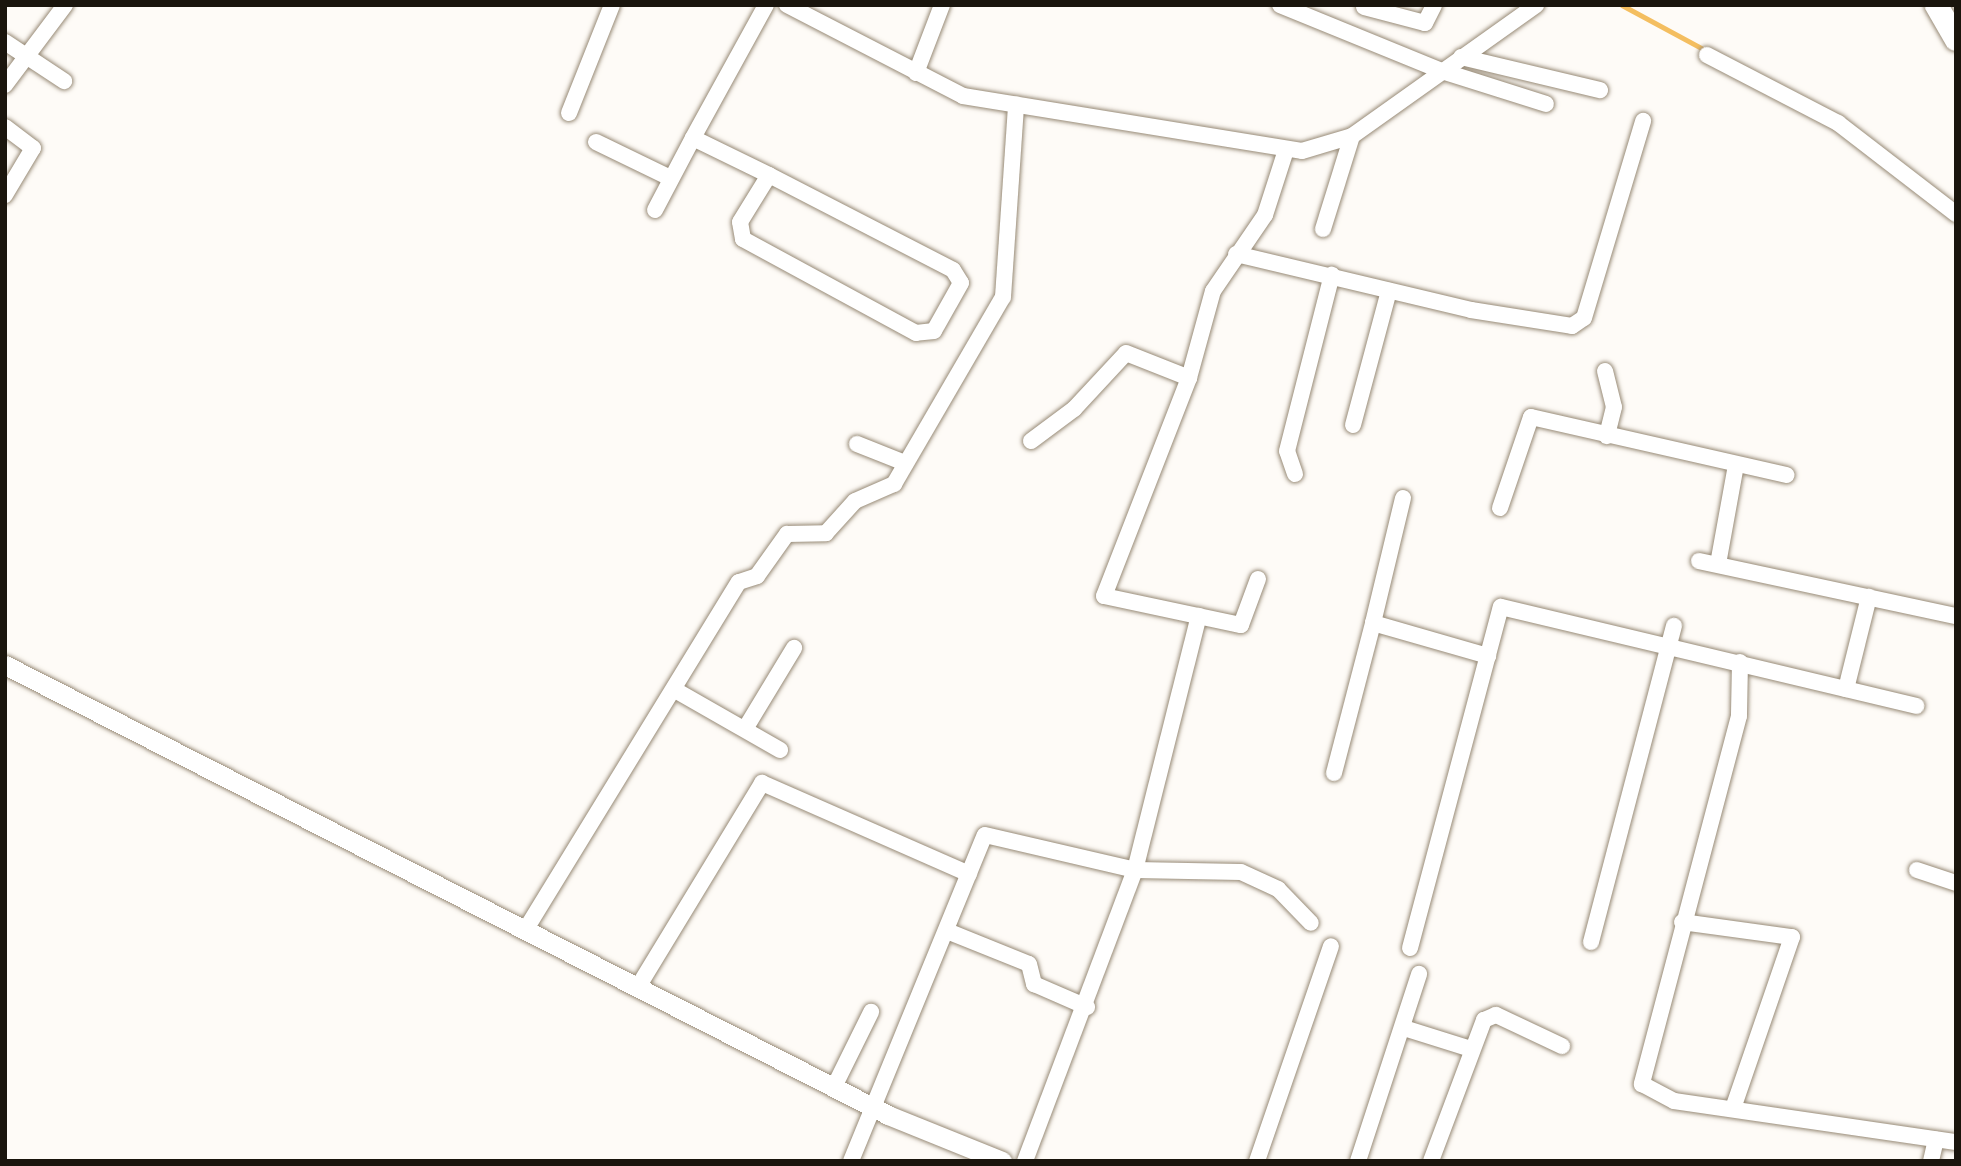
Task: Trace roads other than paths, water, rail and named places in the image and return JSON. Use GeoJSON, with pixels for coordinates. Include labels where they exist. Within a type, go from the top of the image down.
{"type":"FeatureCollection","features":[{"type":"Feature","properties":{"kind":"main road"},"geometry":{"type":"LineString","coordinates":[[1936,5],[1956,39]]}},
{"type":"Feature","properties":{"kind":"street"},"geometry":{"type":"LineString","coordinates":[[5,85],[65,5]]}},
{"type":"Feature","properties":{"kind":"street"},"geometry":{"type":"LineString","coordinates":[[569,113],[612,5]]}},
{"type":"Feature","properties":{"kind":"street"},"geometry":{"type":"LineString","coordinates":[[655,209],[766,5]]}},
{"type":"Feature","properties":{"kind":"street"},"geometry":{"type":"LineString","coordinates":[[787,5],[949,92],[1286,150],[1315,151],[1352,136],[1535,5]]}},
{"type":"Feature","properties":{"kind":"street"},"geometry":{"type":"LineString","coordinates":[[916,73],[942,5]]}},
{"type":"Feature","properties":{"kind":"street"},"geometry":{"type":"LineString","coordinates":[[1280,5],[1442,71],[1546,104]]}},
{"type":"Feature","properties":{"kind":"street"},"geometry":{"type":"LineString","coordinates":[[1364,7],[1424,23],[1434,5]]}},
{"type":"Feature","properties":{"kind":"street"},"geometry":{"type":"LineString","coordinates":[[5,42],[64,81]]}},
{"type":"Feature","properties":{"kind":"street"},"geometry":{"type":"LineString","coordinates":[[1707,55],[1838,123],[1956,214]]}},
{"type":"Feature","properties":{"kind":"street"},"geometry":{"type":"LineString","coordinates":[[1461,57],[1600,90]]}},
{"type":"Feature","properties":{"kind":"street"},"geometry":{"type":"LineString","coordinates":[[526,929],[739,582],[757,576],[787,534],[826,533],[855,501],[891,488],[1003,297],[1016,104]]}},
{"type":"Feature","properties":{"kind":"street"},"geometry":{"type":"LineString","coordinates":[[1236,254],[1557,327],[1584,318],[1643,121]]}},
{"type":"Feature","properties":{"kind":"street"},"geometry":{"type":"LineString","coordinates":[[5,127],[33,148],[5,195]]}},
{"type":"Feature","properties":{"kind":"street"},"geometry":{"type":"LineString","coordinates":[[1323,229],[1352,136]]}},
{"type":"Feature","properties":{"kind":"street"},"geometry":{"type":"LineString","coordinates":[[692,138],[769,175],[960,276],[934,331],[916,333],[743,240],[740,222],[769,175]]}},
{"type":"Feature","properties":{"kind":"street"},"geometry":{"type":"LineString","coordinates":[[596,142],[670,178]]}},
{"type":"Feature","properties":{"kind":"street"},"geometry":{"type":"LineString","coordinates":[[1258,579],[1241,625],[1104,596],[1189,377],[1213,291],[1265,215],[1286,150]]}},
{"type":"Feature","properties":{"kind":"street"},"geometry":{"type":"LineString","coordinates":[[1294,474],[1287,451],[1332,275]]}},
{"type":"Feature","properties":{"kind":"street"},"geometry":{"type":"LineString","coordinates":[[1353,425],[1389,290]]}},
{"type":"Feature","properties":{"kind":"street"},"geometry":{"type":"LineString","coordinates":[[1031,441],[1074,409],[1126,353],[1189,377]]}},
{"type":"Feature","properties":{"kind":"street"},"geometry":{"type":"LineString","coordinates":[[1605,371],[1614,407],[1607,436]]}},
{"type":"Feature","properties":{"kind":"street"},"geometry":{"type":"LineString","coordinates":[[1500,509],[1529,418],[1786,474]]}},
{"type":"Feature","properties":{"kind":"street"},"geometry":{"type":"LineString","coordinates":[[857,444],[905,463]]}},
{"type":"Feature","properties":{"kind":"street"},"geometry":{"type":"LineString","coordinates":[[1718,564],[1736,465]]}},
{"type":"Feature","properties":{"kind":"street"},"geometry":{"type":"LineString","coordinates":[[1334,774],[1403,498]]}},
{"type":"Feature","properties":{"kind":"street"},"geometry":{"type":"LineString","coordinates":[[1699,561],[1956,616]]}},
{"type":"Feature","properties":{"kind":"street"},"geometry":{"type":"LineString","coordinates":[[1846,689],[1869,597]]}},
{"type":"Feature","properties":{"kind":"street"},"geometry":{"type":"LineString","coordinates":[[1410,948],[1500,607],[1670,644],[1916,706]]}},
{"type":"Feature","properties":{"kind":"street"},"geometry":{"type":"LineString","coordinates":[[1025,1161],[1087,1007],[1135,870],[1199,617]]}},
{"type":"Feature","properties":{"kind":"street"},"geometry":{"type":"LineString","coordinates":[[1373,623],[1488,656]]}},
{"type":"Feature","properties":{"kind":"street"},"geometry":{"type":"LineString","coordinates":[[1591,942],[1674,626]]}},
{"type":"Feature","properties":{"kind":"street"},"geometry":{"type":"LineString","coordinates":[[745,729],[794,648]]}},
{"type":"Feature","properties":{"kind":"street"},"geometry":{"type":"LineString","coordinates":[[1740,662],[1739,716],[1682,922],[1642,1084],[1674,1101],[1734,1105],[1956,1142]]}},
{"type":"Feature","properties":{"kind":"street"},"geometry":{"type":"LineString","coordinates":[[6,666],[875,1108],[1002,1161]]}},
{"type":"Feature","properties":{"kind":"street"},"geometry":{"type":"LineString","coordinates":[[675,690],[780,750]]}},
{"type":"Feature","properties":{"kind":"street"},"geometry":{"type":"LineString","coordinates":[[638,987],[762,783],[969,874]]}},
{"type":"Feature","properties":{"kind":"street"},"geometry":{"type":"LineString","coordinates":[[851,1161],[988,834],[1135,870],[1249,874],[1278,889],[1311,923]]}},
{"type":"Feature","properties":{"kind":"street"},"geometry":{"type":"LineString","coordinates":[[1917,870],[1956,883]]}},
{"type":"Feature","properties":{"kind":"street"},"geometry":{"type":"LineString","coordinates":[[1682,922],[1791,937],[1734,1105]]}},
{"type":"Feature","properties":{"kind":"street"},"geometry":{"type":"LineString","coordinates":[[947,931],[1029,964],[1034,984],[1087,1007]]}},
{"type":"Feature","properties":{"kind":"street"},"geometry":{"type":"LineString","coordinates":[[1257,1161],[1331,946]]}},
{"type":"Feature","properties":{"kind":"street"},"geometry":{"type":"LineString","coordinates":[[1358,1161],[1404,1028],[1419,974]]}},
{"type":"Feature","properties":{"kind":"street"},"geometry":{"type":"LineString","coordinates":[[834,1087],[871,1012]]}},
{"type":"Feature","properties":{"kind":"street"},"geometry":{"type":"LineString","coordinates":[[1431,1161],[1484,1020],[1496,1015],[1562,1046]]}},
{"type":"Feature","properties":{"kind":"street"},"geometry":{"type":"LineString","coordinates":[[1404,1028],[1471,1049]]}},
{"type":"Feature","properties":{"kind":"street"},"geometry":{"type":"LineString","coordinates":[[1930,1161],[1936,1140]]}},
{"type":"Feature","properties":{"kind":"waterway"},"geometry":{"type":"LineString","coordinates":[[1622,5],[1707,51]]}}]}
